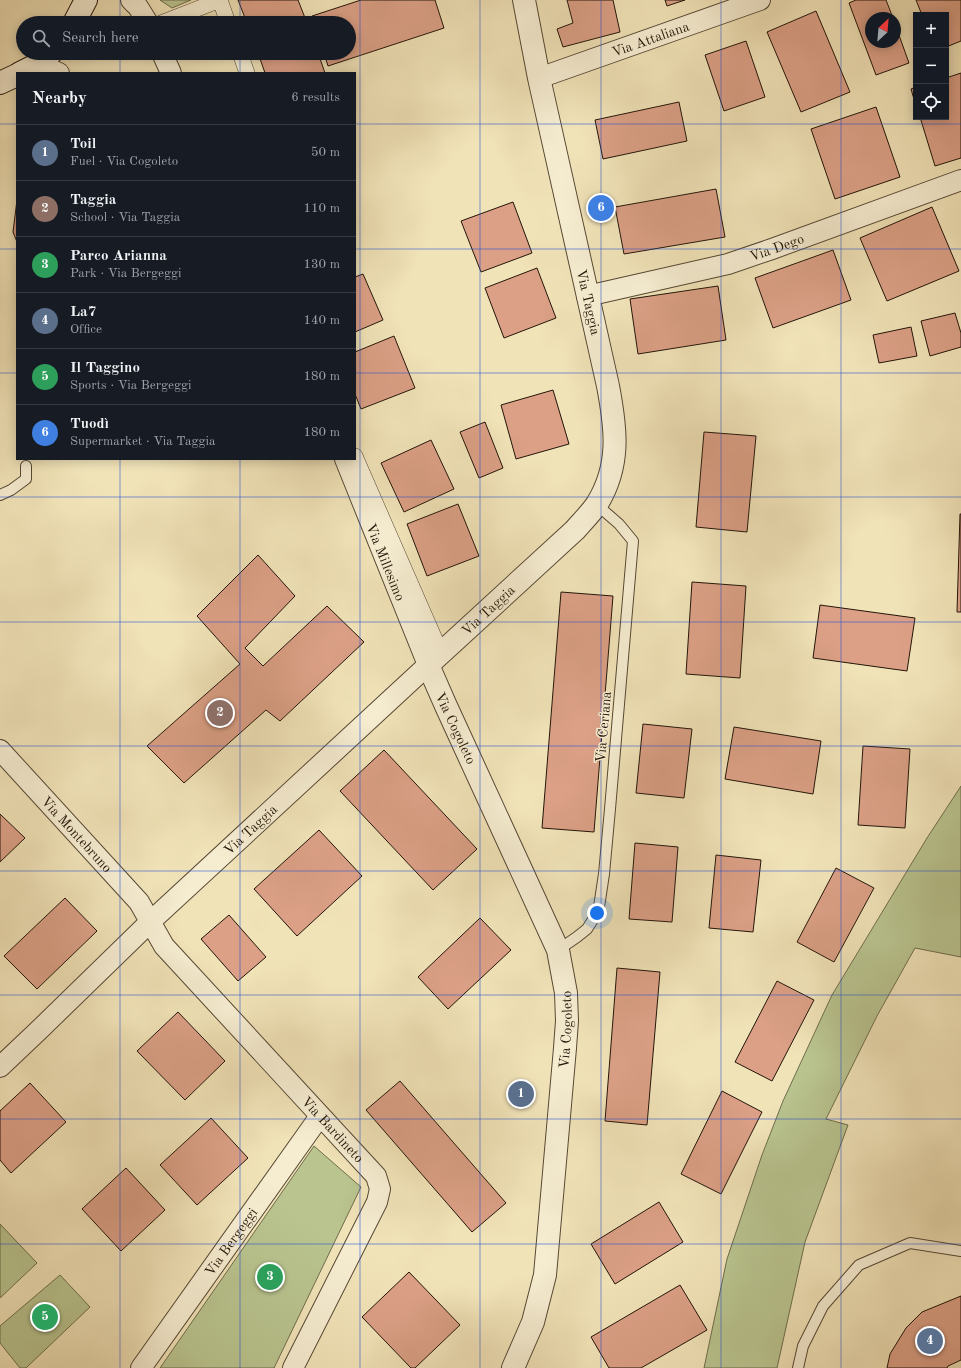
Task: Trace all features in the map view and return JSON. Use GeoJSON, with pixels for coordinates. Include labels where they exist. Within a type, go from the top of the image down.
{"type":"FeatureCollection","features":[{"type":"Feature","properties":{"kind":"street"},"geometry":{"type":"LineString","coordinates":[[78,16],[86,0]]}},
{"type":"Feature","properties":{"kind":"street"},"geometry":{"type":"LineString","coordinates":[[132,0],[144,16]]}},
{"type":"Feature","properties":{"kind":"street"},"geometry":{"type":"LineString","coordinates":[[179,16],[220,0],[226,16]]}},
{"type":"Feature","properties":{"kind":"street","name":"Via Taggia"},"geometry":{"type":"LineString","coordinates":[[0,1067],[38,1032],[150,922],[575,530],[596,504],[611,470],[614,454],[615,433],[608,386],[587,296],[524,0]]}},
{"type":"Feature","properties":{"kind":"street","name":"Via Attaliana"},"geometry":{"type":"LineString","coordinates":[[540,78],[760,0]]}},
{"type":"Feature","properties":{"kind":"street"},"geometry":{"type":"LineString","coordinates":[[165,60],[171,72]]}},
{"type":"Feature","properties":{"kind":"street"},"geometry":{"type":"LineString","coordinates":[[242,60],[247,72]]}},
{"type":"Feature","properties":{"kind":"street"},"geometry":{"type":"LineString","coordinates":[[37,63],[57,72]]}},
{"type":"Feature","properties":{"kind":"street"},"geometry":{"type":"LineString","coordinates":[[0,83],[16,75]]}},
{"type":"Feature","properties":{"kind":"street","name":"Via Dego"},"geometry":{"type":"LineString","coordinates":[[587,296],[728,264],[779,247],[961,180]]}},
{"type":"Feature","properties":{"kind":"street","name":"Via Millesimo"},"geometry":{"type":"LineString","coordinates":[[356,459],[434,659]]}},
{"type":"Feature","properties":{"kind":"street","name":"Via Millesimo"},"geometry":{"type":"LineString","coordinates":[[345,460],[434,659]]}},
{"type":"Feature","properties":{"kind":"street","name":"Via Cogoleto"},"geometry":{"type":"LineString","coordinates":[[434,659],[446,706],[558,950],[566,992],[567,1021],[545,1275],[535,1314],[513,1368]]}},
{"type":"Feature","properties":{"kind":"street","name":"Via Montebruno"},"geometry":{"type":"LineString","coordinates":[[0,750],[139,902],[150,922]]}},
{"type":"Feature","properties":{"kind":"street","name":"Via Bardineto"},"geometry":{"type":"LineString","coordinates":[[150,922],[164,946],[376,1176],[380,1189],[377,1202],[293,1368]]}},
{"type":"Feature","properties":{"kind":"street","name":"Via Bergeggi"},"geometry":{"type":"LineString","coordinates":[[141,1368],[320,1116]]}},
{"type":"Feature","properties":{"kind":"lane"},"geometry":{"type":"LineString","coordinates":[[0,495],[11,490],[26,479],[26,466]]}},
{"type":"Feature","properties":{"kind":"lane","name":"Via Ceriana"},"geometry":{"type":"LineString","coordinates":[[558,950],[587,929],[599,907],[604,874],[611,802],[633,541],[619,524],[596,504]]}},
{"type":"Feature","properties":{"kind":"lane"},"geometry":{"type":"LineString","coordinates":[[798,1368],[803,1346],[823,1306],[859,1265],[910,1243],[961,1251]]}},
{"type":"Feature","properties":{"kind":"green space"},"geometry":{"type":"Polygon","coordinates":[[[160,0],[191,0],[172,8],[160,0]]]}},
{"type":"Feature","properties":{"kind":"green space"},"geometry":{"type":"Polygon","coordinates":[[[961,786],[961,957],[915,948],[877,1016],[826,1119],[848,1125],[805,1242],[777,1368],[704,1368],[727,1259],[762,1155],[783,1101],[832,995],[927,838],[961,786]]]}},
{"type":"Feature","properties":{"kind":"green space"},"geometry":{"type":"Polygon","coordinates":[[[314,1146],[361,1187],[274,1368],[160,1368],[314,1146]]]}},
{"type":"Feature","properties":{"kind":"green space"},"geometry":{"type":"Polygon","coordinates":[[[0,1224],[37,1263],[0,1298],[0,1224]]]}},
{"type":"Feature","properties":{"kind":"green space"},"geometry":{"type":"Polygon","coordinates":[[[60,1275],[90,1307],[26,1368],[20,1368],[0,1343],[0,1326],[60,1275]]]}},
{"type":"Feature","properties":{"kind":"building"},"geometry":{"type":"Polygon","coordinates":[[[238,0],[298,0],[304,16],[244,16],[238,0]]]}},
{"type":"Feature","properties":{"kind":"building"},"geometry":{"type":"Polygon","coordinates":[[[361,0],[435,0],[444,28],[356,57],[356,16],[312,16],[361,0]]]}},
{"type":"Feature","properties":{"kind":"building"},"geometry":{"type":"Polygon","coordinates":[[[567,0],[613,0],[620,32],[563,47],[557,29],[573,23],[567,0]]]}},
{"type":"Feature","properties":{"kind":"building"},"geometry":{"type":"Polygon","coordinates":[[[665,0],[685,0],[667,6],[665,0]]]}},
{"type":"Feature","properties":{"kind":"building"},"geometry":{"type":"Polygon","coordinates":[[[856,0],[886,0],[891,12],[865,12],[865,46],[849,3],[856,0]]]}},
{"type":"Feature","properties":{"kind":"building"},"geometry":{"type":"Polygon","coordinates":[[[916,0],[961,0],[961,41],[949,46],[949,12],[921,12],[916,0]]]}},
{"type":"Feature","properties":{"kind":"building"},"geometry":{"type":"Polygon","coordinates":[[[816,11],[850,92],[801,112],[767,32],[816,11]]]}},
{"type":"Feature","properties":{"kind":"building"},"geometry":{"type":"Polygon","coordinates":[[[746,41],[765,97],[724,111],[705,55],[746,41]]]}},
{"type":"Feature","properties":{"kind":"building"},"geometry":{"type":"Polygon","coordinates":[[[901,41],[909,63],[876,75],[866,48],[901,48],[901,41]]]}},
{"type":"Feature","properties":{"kind":"building"},"geometry":{"type":"Polygon","coordinates":[[[260,60],[320,60],[325,72],[265,72],[260,60]]]}},
{"type":"Feature","properties":{"kind":"building"},"geometry":{"type":"Polygon","coordinates":[[[326,60],[346,60],[328,66],[326,60]]]}},
{"type":"Feature","properties":{"kind":"building"},"geometry":{"type":"Polygon","coordinates":[[[961,73],[961,158],[935,166],[921,120],[949,120],[949,77],[961,73]]]}},
{"type":"Feature","properties":{"kind":"building"},"geometry":{"type":"Polygon","coordinates":[[[679,102],[687,141],[603,159],[595,120],[679,102]]]}},
{"type":"Feature","properties":{"kind":"building"},"geometry":{"type":"Polygon","coordinates":[[[876,107],[900,177],[835,199],[811,129],[876,107]]]}},
{"type":"Feature","properties":{"kind":"building"},"geometry":{"type":"Polygon","coordinates":[[[716,189],[725,237],[624,254],[615,207],[716,189]]]}},
{"type":"Feature","properties":{"kind":"building"},"geometry":{"type":"Polygon","coordinates":[[[513,202],[532,253],[481,272],[461,221],[513,202]]]}},
{"type":"Feature","properties":{"kind":"building"},"geometry":{"type":"Polygon","coordinates":[[[932,207],[959,271],[887,301],[860,238],[932,207]]]}},
{"type":"Feature","properties":{"kind":"building"},"geometry":{"type":"Polygon","coordinates":[[[16,208],[16,240],[13,232],[16,208]]]}},
{"type":"Feature","properties":{"kind":"building"},"geometry":{"type":"Polygon","coordinates":[[[833,250],[851,300],[773,328],[755,278],[833,250]]]}},
{"type":"Feature","properties":{"kind":"building"},"geometry":{"type":"Polygon","coordinates":[[[537,268],[556,318],[504,338],[485,288],[537,268]]]}},
{"type":"Feature","properties":{"kind":"building"},"geometry":{"type":"Polygon","coordinates":[[[363,274],[383,320],[356,332],[356,277],[363,274]]]}},
{"type":"Feature","properties":{"kind":"building"},"geometry":{"type":"Polygon","coordinates":[[[718,286],[726,340],[638,354],[630,299],[718,286]]]}},
{"type":"Feature","properties":{"kind":"building"},"geometry":{"type":"Polygon","coordinates":[[[955,313],[961,333],[961,347],[930,356],[921,321],[955,313]]]}},
{"type":"Feature","properties":{"kind":"building"},"geometry":{"type":"Polygon","coordinates":[[[911,327],[917,356],[879,363],[873,335],[911,327]]]}},
{"type":"Feature","properties":{"kind":"building"},"geometry":{"type":"Polygon","coordinates":[[[394,336],[415,388],[361,409],[356,396],[356,352],[394,336]]]}},
{"type":"Feature","properties":{"kind":"building"},"geometry":{"type":"Polygon","coordinates":[[[553,390],[569,444],[516,459],[501,405],[553,390]]]}},
{"type":"Feature","properties":{"kind":"building"},"geometry":{"type":"Polygon","coordinates":[[[485,422],[503,468],[479,478],[460,432],[485,422]]]}},
{"type":"Feature","properties":{"kind":"building"},"geometry":{"type":"Polygon","coordinates":[[[704,432],[756,436],[747,532],[696,527],[704,432]]]}},
{"type":"Feature","properties":{"kind":"building"},"geometry":{"type":"Polygon","coordinates":[[[431,440],[454,489],[404,512],[381,463],[431,440]]]}},
{"type":"Feature","properties":{"kind":"building"},"geometry":{"type":"Polygon","coordinates":[[[458,504],[479,556],[427,576],[407,524],[458,504]]]}},
{"type":"Feature","properties":{"kind":"building"},"geometry":{"type":"Polygon","coordinates":[[[960,514],[961,612],[957,612],[960,514]]]}},
{"type":"Feature","properties":{"kind":"building"},"geometry":{"type":"Polygon","coordinates":[[[258,555],[295,596],[245,648],[263,666],[327,606],[364,642],[280,721],[266,710],[184,783],[147,746],[240,664],[197,616],[258,555]]]}},
{"type":"Feature","properties":{"kind":"building"},"geometry":{"type":"Polygon","coordinates":[[[692,582],[746,586],[740,678],[686,674],[692,582]]]}},
{"type":"Feature","properties":{"kind":"building"},"geometry":{"type":"Polygon","coordinates":[[[561,592],[613,596],[594,832],[542,828],[561,592]]]}},
{"type":"Feature","properties":{"kind":"building"},"geometry":{"type":"Polygon","coordinates":[[[820,605],[915,618],[907,671],[813,658],[820,605]]]}},
{"type":"Feature","properties":{"kind":"building"},"geometry":{"type":"Polygon","coordinates":[[[643,724],[692,729],[684,798],[636,793],[643,724]]]}},
{"type":"Feature","properties":{"kind":"building"},"geometry":{"type":"Polygon","coordinates":[[[734,727],[821,741],[813,794],[725,779],[734,727]]]}},
{"type":"Feature","properties":{"kind":"building"},"geometry":{"type":"Polygon","coordinates":[[[863,746],[910,749],[905,828],[858,825],[863,746]]]}},
{"type":"Feature","properties":{"kind":"building"},"geometry":{"type":"Polygon","coordinates":[[[384,750],[477,849],[433,890],[340,791],[384,750]]]}},
{"type":"Feature","properties":{"kind":"building"},"geometry":{"type":"Polygon","coordinates":[[[0,814],[25,838],[0,862],[0,814]]]}},
{"type":"Feature","properties":{"kind":"building"},"geometry":{"type":"Polygon","coordinates":[[[319,830],[362,876],[297,936],[254,889],[319,830]]]}},
{"type":"Feature","properties":{"kind":"building"},"geometry":{"type":"Polygon","coordinates":[[[635,843],[678,847],[672,922],[629,919],[635,843]]]}},
{"type":"Feature","properties":{"kind":"building"},"geometry":{"type":"Polygon","coordinates":[[[716,855],[761,860],[753,932],[709,928],[716,855]]]}},
{"type":"Feature","properties":{"kind":"building"},"geometry":{"type":"Polygon","coordinates":[[[836,868],[874,888],[834,962],[797,942],[836,868]]]}},
{"type":"Feature","properties":{"kind":"building"},"geometry":{"type":"Polygon","coordinates":[[[65,898],[97,931],[37,989],[4,956],[65,898]]]}},
{"type":"Feature","properties":{"kind":"building"},"geometry":{"type":"Polygon","coordinates":[[[229,915],[266,957],[238,981],[201,939],[229,915]]]}},
{"type":"Feature","properties":{"kind":"building"},"geometry":{"type":"Polygon","coordinates":[[[480,918],[511,950],[448,1009],[418,977],[480,918]]]}},
{"type":"Feature","properties":{"kind":"building"},"geometry":{"type":"Polygon","coordinates":[[[617,968],[660,972],[647,1125],[605,1121],[617,968]]]}},
{"type":"Feature","properties":{"kind":"building"},"geometry":{"type":"Polygon","coordinates":[[[777,981],[814,1000],[772,1081],[735,1062],[777,981]]]}},
{"type":"Feature","properties":{"kind":"building"},"geometry":{"type":"Polygon","coordinates":[[[178,1012],[225,1061],[185,1100],[137,1051],[178,1012]]]}},
{"type":"Feature","properties":{"kind":"building"},"geometry":{"type":"Polygon","coordinates":[[[400,1081],[506,1203],[472,1232],[366,1110],[400,1081]]]}},
{"type":"Feature","properties":{"kind":"building"},"geometry":{"type":"Polygon","coordinates":[[[30,1083],[66,1122],[11,1173],[0,1160],[0,1111],[30,1083]]]}},
{"type":"Feature","properties":{"kind":"building"},"geometry":{"type":"Polygon","coordinates":[[[722,1091],[762,1112],[721,1194],[681,1174],[722,1091]]]}},
{"type":"Feature","properties":{"kind":"building"},"geometry":{"type":"Polygon","coordinates":[[[211,1118],[248,1158],[197,1205],[160,1165],[211,1118]]]}},
{"type":"Feature","properties":{"kind":"building"},"geometry":{"type":"Polygon","coordinates":[[[126,1168],[165,1210],[121,1251],[82,1209],[126,1168]]]}},
{"type":"Feature","properties":{"kind":"building"},"geometry":{"type":"Polygon","coordinates":[[[659,1202],[683,1242],[615,1284],[591,1244],[659,1202]]]}},
{"type":"Feature","properties":{"kind":"building"},"geometry":{"type":"Polygon","coordinates":[[[409,1272],[460,1325],[415,1368],[411,1368],[362,1317],[409,1272]]]}},
{"type":"Feature","properties":{"kind":"building"},"geometry":{"type":"Polygon","coordinates":[[[680,1285],[707,1330],[641,1368],[609,1368],[591,1337],[680,1285]]]}},
{"type":"Feature","properties":{"kind":"building"},"geometry":{"type":"Polygon","coordinates":[[[961,1296],[961,1360],[948,1366],[947,1368],[887,1368],[890,1354],[906,1328],[922,1312],[961,1296]]]}},
{"type":"Feature","properties":{"kind":"place","name":"Tuodì"},"geometry":{"type":"Point","coordinates":[601,208]}},
{"type":"Feature","properties":{"kind":"place","name":"Taggia"},"geometry":{"type":"Point","coordinates":[220,713]}},
{"type":"Feature","properties":{"kind":"place","name":"Toil"},"geometry":{"type":"Point","coordinates":[521,1094]}},
{"type":"Feature","properties":{"kind":"place","name":"Parco Arianna"},"geometry":{"type":"Point","coordinates":[270,1277]}},
{"type":"Feature","properties":{"kind":"place","name":"Il Taggino"},"geometry":{"type":"Point","coordinates":[45,1317]}},
{"type":"Feature","properties":{"kind":"place","name":"La7"},"geometry":{"type":"Point","coordinates":[930,1341]}}]}
